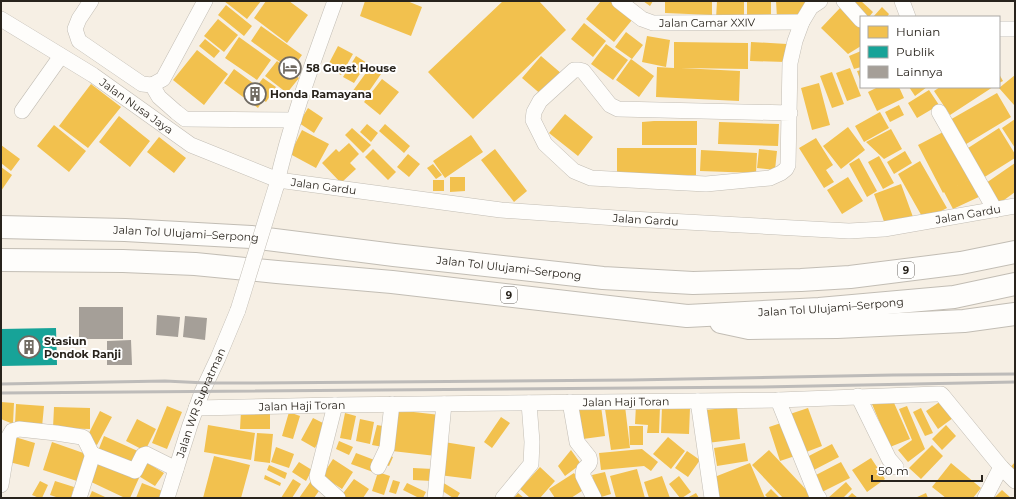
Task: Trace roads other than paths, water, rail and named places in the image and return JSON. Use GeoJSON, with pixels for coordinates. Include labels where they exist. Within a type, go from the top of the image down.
{"type":"FeatureCollection","features":[{"type":"Feature","properties":{"kind":"highway","name":"Jalan Tol Ulujami–Serpong"},"geometry":{"type":"LineString","coordinates":[[1,227],[125,230],[251,237],[402,256],[603,278],[692,283],[850,277],[961,263],[1015,252]]}},
{"type":"Feature","properties":{"kind":"highway"},"geometry":{"type":"LineString","coordinates":[[961,263],[1015,237]]}},
{"type":"Feature","properties":{"kind":"highway","name":"Jalan Tol Ulujami–Serpong"},"geometry":{"type":"LineString","coordinates":[[1,260],[123,261],[195,264],[392,282],[687,316],[819,309],[954,297],[1015,284]]}},
{"type":"Feature","properties":{"kind":"highway"},"geometry":{"type":"LineString","coordinates":[[687,316],[749,328],[837,327],[964,321],[1015,314]]}},
{"type":"Feature","properties":{"kind":"street"},"geometry":{"type":"LineString","coordinates":[[91,1],[79,19],[75,29],[79,41],[142,84],[152,85],[163,79],[206,1]]}},
{"type":"Feature","properties":{"kind":"street","name":"Jalan WR Supratman"},"geometry":{"type":"LineString","coordinates":[[168,498],[196,408],[238,310],[277,184],[303,91],[335,1]]}},
{"type":"Feature","properties":{"kind":"street","name":"Jalan Camar XXIV"},"geometry":{"type":"LineString","coordinates":[[620,1],[642,19],[653,23],[802,22]]}},
{"type":"Feature","properties":{"kind":"street"},"geometry":{"type":"LineString","coordinates":[[790,113],[618,109],[610,105],[583,72],[574,70],[540,101],[534,112],[534,120],[545,144],[574,172],[590,178],[706,184],[770,178],[781,173],[788,165],[790,113],[790,63],[795,41],[802,22],[812,8],[820,1]]}},
{"type":"Feature","properties":{"kind":"street"},"geometry":{"type":"LineString","coordinates":[[844,1],[860,19]]}},
{"type":"Feature","properties":{"kind":"street"},"geometry":{"type":"LineString","coordinates":[[902,1],[908,16]]}},
{"type":"Feature","properties":{"kind":"street","name":"Jalan Nusa Jaya"},"geometry":{"type":"LineString","coordinates":[[1,19],[93,75],[191,145],[277,184]]}},
{"type":"Feature","properties":{"kind":"street"},"geometry":{"type":"LineString","coordinates":[[1000,29],[1015,29]]}},
{"type":"Feature","properties":{"kind":"street"},"geometry":{"type":"LineString","coordinates":[[22,111],[61,56]]}},
{"type":"Feature","properties":{"kind":"street"},"geometry":{"type":"LineString","coordinates":[[152,85],[159,97],[185,119],[294,120]]}},
{"type":"Feature","properties":{"kind":"street"},"geometry":{"type":"LineString","coordinates":[[939,112],[995,210]]}},
{"type":"Feature","properties":{"kind":"street","name":"Jalan Gardu"},"geometry":{"type":"LineString","coordinates":[[277,184],[501,210],[849,231],[884,229],[1015,206]]}},
{"type":"Feature","properties":{"kind":"street","name":"Jalan Haji Toran"},"geometry":{"type":"LineString","coordinates":[[196,408],[392,404],[778,400],[941,394],[1001,467],[1015,481]]}},
{"type":"Feature","properties":{"kind":"street"},"geometry":{"type":"LineString","coordinates":[[858,396],[889,459],[896,467]]}},
{"type":"Feature","properties":{"kind":"street"},"geometry":{"type":"LineString","coordinates":[[778,400],[816,494],[819,498]]}},
{"type":"Feature","properties":{"kind":"street"},"geometry":{"type":"LineString","coordinates":[[698,401],[712,498]]}},
{"type":"Feature","properties":{"kind":"street"},"geometry":{"type":"LineString","coordinates":[[570,402],[577,442],[589,457],[590,461],[583,472],[588,495]]}},
{"type":"Feature","properties":{"kind":"street"},"geometry":{"type":"LineString","coordinates":[[503,498],[531,464],[532,442],[529,403]]}},
{"type":"Feature","properties":{"kind":"street"},"geometry":{"type":"LineString","coordinates":[[378,467],[387,448],[392,404]]}},
{"type":"Feature","properties":{"kind":"street"},"geometry":{"type":"LineString","coordinates":[[436,498],[444,404]]}},
{"type":"Feature","properties":{"kind":"street"},"geometry":{"type":"LineString","coordinates":[[335,405],[317,476],[318,480],[338,498]]}},
{"type":"Feature","properties":{"kind":"street"},"geometry":{"type":"LineString","coordinates":[[1,485],[9,436],[12,431],[18,430],[82,437],[84,438],[91,453],[135,471],[143,455],[146,454],[176,469]]}},
{"type":"Feature","properties":{"kind":"street"},"geometry":{"type":"LineString","coordinates":[[78,498],[93,454]]}},
{"type":"Feature","properties":{"kind":"street"},"geometry":{"type":"LineString","coordinates":[[985,498],[1001,467]]}},
{"type":"Feature","properties":{"kind":"railway"},"geometry":{"type":"LineString","coordinates":[[1,384],[165,381],[257,383],[631,380],[1015,374]]}},
{"type":"Feature","properties":{"kind":"railway"},"geometry":{"type":"LineString","coordinates":[[1,393],[761,387],[1015,382]]}},
{"type":"Feature","properties":{"kind":"place","name":"58 Guest House"},"geometry":{"type":"Point","coordinates":[290,68]}},
{"type":"Feature","properties":{"kind":"place","name":"Honda Ramayana"},"geometry":{"type":"Point","coordinates":[255,94]}},
{"type":"Feature","properties":{"kind":"place","name":"Stasiun Pondok Ranji"},"geometry":{"type":"Point","coordinates":[29,347]}}]}
